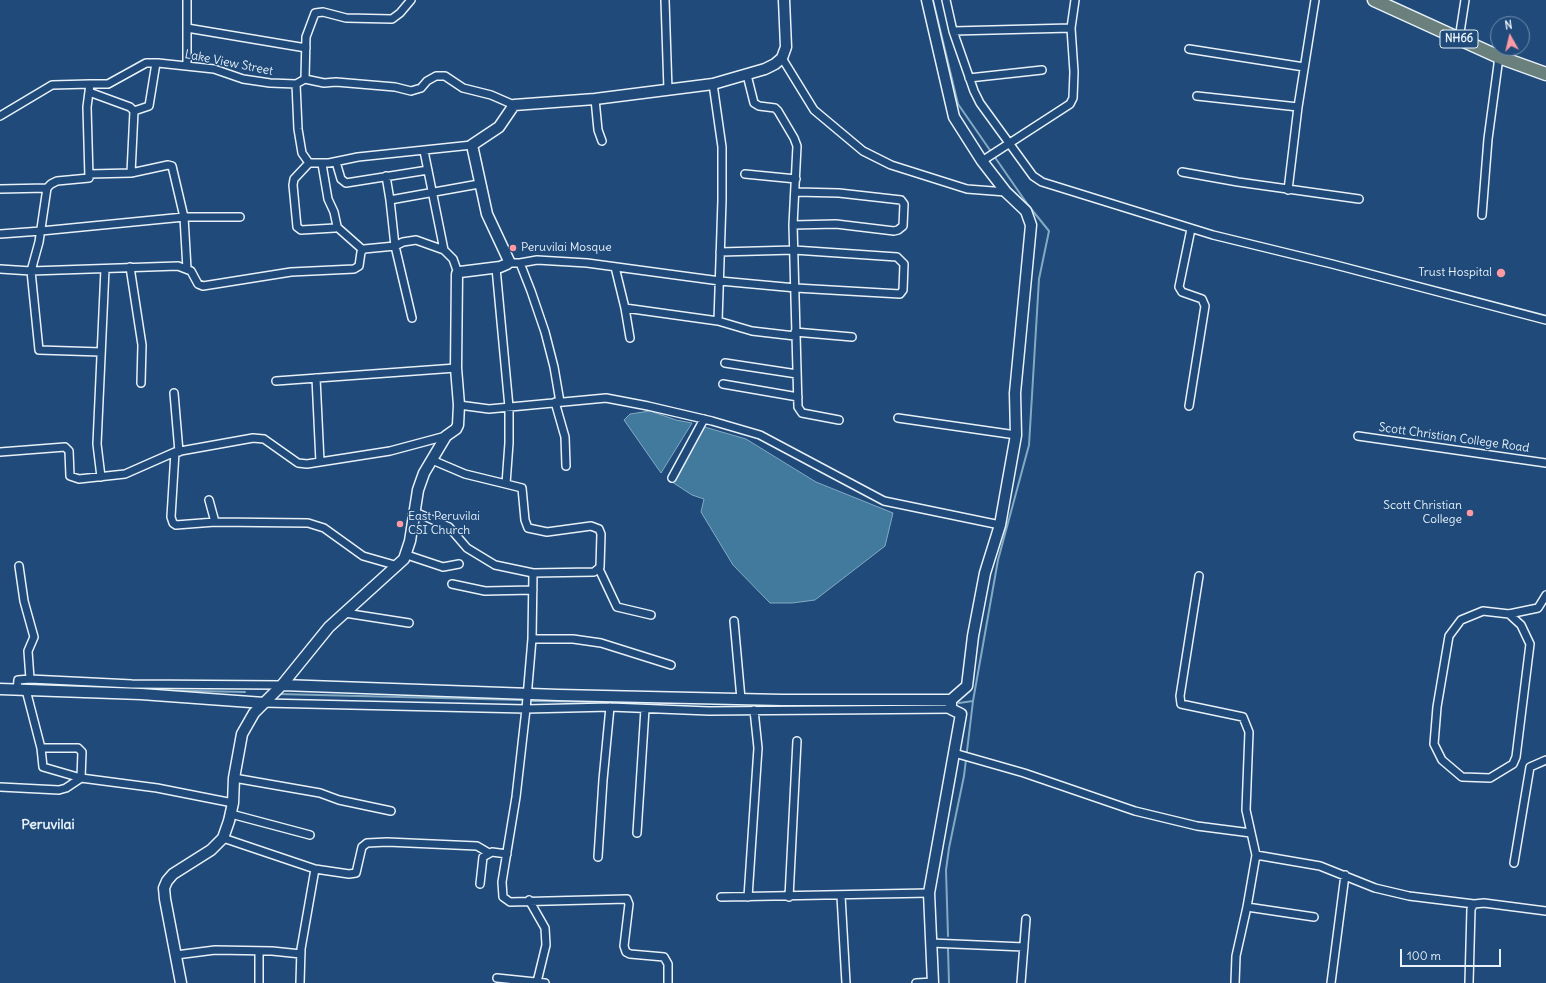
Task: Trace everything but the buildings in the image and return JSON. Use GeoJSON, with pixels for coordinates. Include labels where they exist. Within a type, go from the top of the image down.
{"type":"FeatureCollection","features":[{"type":"Feature","properties":{"kind":"highway","name":"NH66"},"geometry":{"type":"LineString","coordinates":[[1374,0],[1499,57],[1546,74]]}},
{"type":"Feature","properties":{"kind":"street"},"geometry":{"type":"LineString","coordinates":[[187,0],[187,65]]}},
{"type":"Feature","properties":{"kind":"street"},"geometry":{"type":"LineString","coordinates":[[411,0],[400,13],[392,19],[346,18],[323,12],[314,13],[306,37],[305,80],[312,82],[353,83],[417,90],[436,76],[445,76],[463,88],[492,95],[514,105],[595,99],[713,84],[765,70],[782,58],[786,47],[784,0]]}},
{"type":"Feature","properties":{"kind":"street"},"geometry":{"type":"LineString","coordinates":[[665,0],[668,90]]}},
{"type":"Feature","properties":{"kind":"street"},"geometry":{"type":"LineString","coordinates":[[0,689],[141,694],[264,703],[526,709],[610,707],[645,709],[754,710],[951,704],[967,686],[973,636],[985,573],[1000,525],[1016,435],[1015,393],[1031,225],[1026,211],[1006,192],[986,159],[954,117],[927,0]]}},
{"type":"Feature","properties":{"kind":"street"},"geometry":{"type":"LineString","coordinates":[[946,0],[953,31],[969,78],[980,103],[1033,176],[1042,182],[1191,229],[1546,320]]}},
{"type":"Feature","properties":{"kind":"street"},"geometry":{"type":"LineString","coordinates":[[986,159],[1067,108],[1072,102],[1074,72],[1071,28],[1075,0]]}},
{"type":"Feature","properties":{"kind":"street"},"geometry":{"type":"LineString","coordinates":[[1288,190],[1298,107],[1315,0]]}},
{"type":"Feature","properties":{"kind":"street"},"geometry":{"type":"LineString","coordinates":[[1459,39],[1465,0]]}},
{"type":"Feature","properties":{"kind":"street"},"geometry":{"type":"LineString","coordinates":[[187,28],[306,48]]}},
{"type":"Feature","properties":{"kind":"street"},"geometry":{"type":"LineString","coordinates":[[953,31],[1071,28]]}},
{"type":"Feature","properties":{"kind":"street"},"geometry":{"type":"LineString","coordinates":[[1189,48],[1304,67]]}},
{"type":"Feature","properties":{"kind":"street"},"geometry":{"type":"LineString","coordinates":[[1482,215],[1488,139],[1499,57]]}},
{"type":"Feature","properties":{"kind":"street"},"geometry":{"type":"LineString","coordinates":[[782,58],[814,110],[863,151],[891,165],[967,189],[1006,192]]}},
{"type":"Feature","properties":{"kind":"street"},"geometry":{"type":"LineString","coordinates":[[134,111],[149,106],[156,63]]}},
{"type":"Feature","properties":{"kind":"street","name":"Lake View Street"},"geometry":{"type":"LineString","coordinates":[[0,116],[52,85],[108,84],[146,64],[156,63],[187,65],[214,69],[243,79],[270,83],[296,84],[305,80]]}},
{"type":"Feature","properties":{"kind":"street"},"geometry":{"type":"LineString","coordinates":[[969,78],[1042,70]]}},
{"type":"Feature","properties":{"kind":"street"},"geometry":{"type":"LineString","coordinates":[[747,75],[754,102],[759,106],[774,108],[778,111],[797,146],[796,192],[793,225],[796,288],[795,334],[798,407],[802,413],[838,420]]}},
{"type":"Feature","properties":{"kind":"street"},"geometry":{"type":"LineString","coordinates":[[90,84],[87,107],[88,179],[57,181],[47,188],[41,231],[31,271],[39,350],[101,352]]}},
{"type":"Feature","properties":{"kind":"street"},"geometry":{"type":"LineString","coordinates":[[296,84],[298,129],[302,153],[309,163]]}},
{"type":"Feature","properties":{"kind":"street"},"geometry":{"type":"LineString","coordinates":[[713,84],[722,147],[718,321]]}},
{"type":"Feature","properties":{"kind":"street"},"geometry":{"type":"LineString","coordinates":[[89,92],[130,107],[134,111],[131,173]]}},
{"type":"Feature","properties":{"kind":"street"},"geometry":{"type":"LineString","coordinates":[[1197,96],[1298,107]]}},
{"type":"Feature","properties":{"kind":"street"},"geometry":{"type":"LineString","coordinates":[[595,99],[598,130],[602,141]]}},
{"type":"Feature","properties":{"kind":"street"},"geometry":{"type":"LineString","coordinates":[[309,163],[322,164],[358,157],[472,145],[499,127],[514,105]]}},
{"type":"Feature","properties":{"kind":"street"},"geometry":{"type":"LineString","coordinates":[[472,145],[479,184],[487,214],[508,257],[508,263]]}},
{"type":"Feature","properties":{"kind":"street"},"geometry":{"type":"LineString","coordinates":[[424,151],[444,250]]}},
{"type":"Feature","properties":{"kind":"street"},"geometry":{"type":"LineString","coordinates":[[336,162],[341,179],[346,183],[428,170]]}},
{"type":"Feature","properties":{"kind":"street"},"geometry":{"type":"LineString","coordinates":[[0,452],[63,446],[69,452],[71,478],[79,479],[129,472],[177,452],[242,439],[258,438],[270,443],[298,463],[306,464],[390,451],[446,436],[456,429],[458,425],[459,405],[456,368],[458,273],[453,259],[444,250],[416,240],[403,242],[394,246],[363,250],[336,227],[301,230],[297,227],[292,185],[294,179],[309,163]]}},
{"type":"Feature","properties":{"kind":"street"},"geometry":{"type":"LineString","coordinates":[[322,164],[328,199],[336,220],[336,227]]}},
{"type":"Feature","properties":{"kind":"street"},"geometry":{"type":"LineString","coordinates":[[89,174],[131,173],[168,165],[172,166],[184,217],[187,269]]}},
{"type":"Feature","properties":{"kind":"street"},"geometry":{"type":"LineString","coordinates":[[1182,172],[1288,190],[1359,199]]}},
{"type":"Feature","properties":{"kind":"street"},"geometry":{"type":"LineString","coordinates":[[745,174],[796,179]]}},
{"type":"Feature","properties":{"kind":"street"},"geometry":{"type":"LineString","coordinates":[[386,176],[390,200],[394,246],[412,318]]}},
{"type":"Feature","properties":{"kind":"street"},"geometry":{"type":"LineString","coordinates":[[390,200],[433,191],[479,184]]}},
{"type":"Feature","properties":{"kind":"street"},"geometry":{"type":"LineString","coordinates":[[0,189],[47,188]]}},
{"type":"Feature","properties":{"kind":"street"},"geometry":{"type":"LineString","coordinates":[[793,225],[836,224],[894,231],[903,226],[904,204],[901,200],[839,193],[796,192]]}},
{"type":"Feature","properties":{"kind":"street"},"geometry":{"type":"LineString","coordinates":[[0,234],[184,217],[240,217]]}},
{"type":"Feature","properties":{"kind":"street"},"geometry":{"type":"LineString","coordinates":[[1189,406],[1205,306],[1202,299],[1182,292],[1179,287],[1191,229]]}},
{"type":"Feature","properties":{"kind":"street"},"geometry":{"type":"LineString","coordinates":[[0,269],[31,271],[178,266],[187,269],[193,274],[198,284],[203,286],[291,272],[354,268],[359,266],[361,252],[363,250]]}},
{"type":"Feature","properties":{"kind":"street"},"geometry":{"type":"LineString","coordinates":[[458,273],[496,268],[508,263],[520,263],[537,260],[587,263],[720,281],[796,288],[900,294],[903,290],[904,264],[897,257],[794,250],[720,252]]}},
{"type":"Feature","properties":{"kind":"street"},"geometry":{"type":"LineString","coordinates":[[520,263],[545,332],[554,368],[557,402],[565,438],[566,466]]}},
{"type":"Feature","properties":{"kind":"street"},"geometry":{"type":"LineString","coordinates":[[130,267],[142,345],[141,383]]}},
{"type":"Feature","properties":{"kind":"street"},"geometry":{"type":"LineString","coordinates":[[614,267],[625,308],[630,338]]}},
{"type":"Feature","properties":{"kind":"street"},"geometry":{"type":"LineString","coordinates":[[496,268],[509,408],[509,443],[506,484]]}},
{"type":"Feature","properties":{"kind":"street"},"geometry":{"type":"LineString","coordinates":[[101,477],[97,444],[105,269]]}},
{"type":"Feature","properties":{"kind":"street"},"geometry":{"type":"LineString","coordinates":[[625,308],[718,321],[752,331],[852,337]]}},
{"type":"Feature","properties":{"kind":"street"},"geometry":{"type":"LineString","coordinates":[[724,363],[796,374]]}},
{"type":"Feature","properties":{"kind":"street"},"geometry":{"type":"LineString","coordinates":[[276,382],[456,368]]}},
{"type":"Feature","properties":{"kind":"street"},"geometry":{"type":"LineString","coordinates":[[316,378],[320,462]]}},
{"type":"Feature","properties":{"kind":"street"},"geometry":{"type":"LineString","coordinates":[[723,384],[798,397]]}},
{"type":"Feature","properties":{"kind":"street"},"geometry":{"type":"LineString","coordinates":[[174,393],[177,452],[173,523],[180,525],[215,522],[308,523],[324,528],[363,556],[398,566]]}},
{"type":"Feature","properties":{"kind":"street"},"geometry":{"type":"LineString","coordinates":[[459,405],[489,409],[606,398],[704,419],[760,435],[884,501],[1000,525]]}},
{"type":"Feature","properties":{"kind":"street"},"geometry":{"type":"LineString","coordinates":[[898,418],[1016,435]]}},
{"type":"Feature","properties":{"kind":"street"},"geometry":{"type":"LineString","coordinates":[[672,478],[704,419]]}},
{"type":"Feature","properties":{"kind":"street"},"geometry":{"type":"LineString","coordinates":[[181,983],[164,888],[166,880],[211,850],[223,838],[231,814],[234,778],[242,734],[254,713],[282,685],[329,628],[398,566],[407,555],[418,490],[424,473],[446,436]]}},
{"type":"Feature","properties":{"kind":"street","name":"Scott Christian College Road"},"geometry":{"type":"LineString","coordinates":[[1358,436],[1546,463]]}},
{"type":"Feature","properties":{"kind":"street"},"geometry":{"type":"LineString","coordinates":[[432,460],[465,474],[522,488],[525,520],[528,528],[547,532],[591,526],[599,529],[601,534],[599,569],[617,608],[651,615]]}},
{"type":"Feature","properties":{"kind":"street"},"geometry":{"type":"LineString","coordinates":[[209,500],[215,522]]}},
{"type":"Feature","properties":{"kind":"street"},"geometry":{"type":"LineString","coordinates":[[415,512],[449,527],[468,548],[495,565],[533,574],[594,572],[599,569]]}},
{"type":"Feature","properties":{"kind":"street"},"geometry":{"type":"LineString","coordinates":[[407,555],[442,567],[459,564]]}},
{"type":"Feature","properties":{"kind":"street"},"geometry":{"type":"LineString","coordinates":[[19,566],[24,601],[34,637],[28,651],[30,679]]}},
{"type":"Feature","properties":{"kind":"street"},"geometry":{"type":"LineString","coordinates":[[533,574],[532,639],[526,709],[502,882],[503,896],[510,902],[529,900],[627,899],[629,904],[624,946],[626,952],[630,954],[664,957],[668,964],[668,983]]}},
{"type":"Feature","properties":{"kind":"street"},"geometry":{"type":"LineString","coordinates":[[1198,576],[1180,696],[1181,704],[1244,717],[1248,724],[1249,732],[1246,810],[1256,855],[1247,907],[1236,956],[1234,983]]}},
{"type":"Feature","properties":{"kind":"street"},"geometry":{"type":"LineString","coordinates":[[452,584],[485,592],[533,590]]}},
{"type":"Feature","properties":{"kind":"street"},"geometry":{"type":"LineString","coordinates":[[1509,614],[1521,625],[1530,644],[1516,757],[1513,764],[1490,778],[1462,777],[1442,760],[1434,744],[1437,707],[1449,636],[1461,620],[1483,611],[1509,614],[1538,608],[1546,595]]}},
{"type":"Feature","properties":{"kind":"street"},"geometry":{"type":"LineString","coordinates":[[345,613],[409,624]]}},
{"type":"Feature","properties":{"kind":"street"},"geometry":{"type":"LineString","coordinates":[[734,621],[741,699]]}},
{"type":"Feature","properties":{"kind":"street"},"geometry":{"type":"LineString","coordinates":[[532,639],[573,639],[602,643],[671,665]]}},
{"type":"Feature","properties":{"kind":"street"},"geometry":{"type":"LineString","coordinates":[[233,803],[157,788],[81,778],[43,767],[41,748],[18,680],[30,679],[132,684],[282,685],[951,704],[961,714],[929,893],[933,982],[916,983]]}},
{"type":"Feature","properties":{"kind":"street"},"geometry":{"type":"LineString","coordinates":[[598,857],[610,707]]}},
{"type":"Feature","properties":{"kind":"street"},"geometry":{"type":"LineString","coordinates":[[637,833],[645,709]]}},
{"type":"Feature","properties":{"kind":"street"},"geometry":{"type":"LineString","coordinates":[[748,897],[758,748],[754,710]]}},
{"type":"Feature","properties":{"kind":"street"},"geometry":{"type":"LineString","coordinates":[[788,897],[797,741]]}},
{"type":"Feature","properties":{"kind":"street"},"geometry":{"type":"LineString","coordinates":[[41,748],[78,748],[82,752],[81,778]]}},
{"type":"Feature","properties":{"kind":"street"},"geometry":{"type":"LineString","coordinates":[[954,753],[1024,773],[1135,811],[1197,826],[1251,834]]}},
{"type":"Feature","properties":{"kind":"street"},"geometry":{"type":"LineString","coordinates":[[1514,863],[1530,767],[1546,760]]}},
{"type":"Feature","properties":{"kind":"street"},"geometry":{"type":"LineString","coordinates":[[0,787],[59,790],[66,788],[81,778]]}},
{"type":"Feature","properties":{"kind":"street"},"geometry":{"type":"LineString","coordinates":[[234,778],[320,793],[339,800],[391,810]]}},
{"type":"Feature","properties":{"kind":"street"},"geometry":{"type":"LineString","coordinates":[[231,814],[310,835]]}},
{"type":"Feature","properties":{"kind":"street"},"geometry":{"type":"LineString","coordinates":[[223,838],[315,869],[349,874],[356,873],[362,847],[366,843],[387,842],[477,846],[489,853]]}},
{"type":"Feature","properties":{"kind":"street"},"geometry":{"type":"LineString","coordinates":[[480,884],[483,857],[492,852],[507,854]]}},
{"type":"Feature","properties":{"kind":"street"},"geometry":{"type":"LineString","coordinates":[[1256,855],[1320,866],[1375,888],[1409,896],[1474,904],[1484,903],[1546,911]]}},
{"type":"Feature","properties":{"kind":"street"},"geometry":{"type":"LineString","coordinates":[[300,983],[301,954],[315,869]]}},
{"type":"Feature","properties":{"kind":"street"},"geometry":{"type":"LineString","coordinates":[[1331,983],[1345,875]]}},
{"type":"Feature","properties":{"kind":"street"},"geometry":{"type":"LineString","coordinates":[[721,897],[841,896],[929,893]]}},
{"type":"Feature","properties":{"kind":"street"},"geometry":{"type":"LineString","coordinates":[[841,896],[846,983]]}},
{"type":"Feature","properties":{"kind":"street"},"geometry":{"type":"LineString","coordinates":[[497,978],[541,983],[546,946],[545,928],[529,900]]}},
{"type":"Feature","properties":{"kind":"street"},"geometry":{"type":"LineString","coordinates":[[1469,983],[1471,909],[1474,904]]}},
{"type":"Feature","properties":{"kind":"street"},"geometry":{"type":"LineString","coordinates":[[1247,907],[1314,917]]}},
{"type":"Feature","properties":{"kind":"street"},"geometry":{"type":"LineString","coordinates":[[1021,983],[1026,919]]}},
{"type":"Feature","properties":{"kind":"street"},"geometry":{"type":"LineString","coordinates":[[931,943],[1024,947]]}},
{"type":"Feature","properties":{"kind":"street"},"geometry":{"type":"LineString","coordinates":[[176,954],[215,950],[301,954]]}},
{"type":"Feature","properties":{"kind":"street"},"geometry":{"type":"LineString","coordinates":[[259,951],[259,983]]}},
{"type":"Feature","properties":{"kind":"water"},"geometry":{"type":"Polygon","coordinates":[[[650,411],[676,420],[692,423],[661,473],[624,420],[630,414],[650,411]]]}},
{"type":"Feature","properties":{"kind":"water"},"geometry":{"type":"Polygon","coordinates":[[[701,426],[746,439],[816,482],[893,513],[885,546],[815,600],[792,603],[770,603],[733,565],[701,512],[704,499],[692,495],[669,480],[701,426]]]}},
{"type":"Feature","properties":{"kind":"waterway"},"geometry":{"type":"LineString","coordinates":[[933,0],[958,104],[1028,205],[1049,231],[1039,279],[1029,445],[998,560],[973,701],[964,776],[949,848],[946,870],[948,936]]}},
{"type":"Feature","properties":{"kind":"waterway"},"geometry":{"type":"LineString","coordinates":[[148,690],[245,692]]}},
{"type":"Feature","properties":{"kind":"waterway"},"geometry":{"type":"LineString","coordinates":[[278,694],[521,700]]}},
{"type":"Feature","properties":{"kind":"waterway"},"geometry":{"type":"LineString","coordinates":[[532,701],[686,703]]}},
{"type":"Feature","properties":{"kind":"waterway"},"geometry":{"type":"LineString","coordinates":[[959,703],[973,701]]}},
{"type":"Feature","properties":{"kind":"waterway"},"geometry":{"type":"LineString","coordinates":[[948,949],[949,983]]}},
{"type":"Feature","properties":{"kind":"place","name":"Peruvilai Mosque"},"geometry":{"type":"Point","coordinates":[513,248]}},
{"type":"Feature","properties":{"kind":"place","name":"Trust Hospital"},"geometry":{"type":"Point","coordinates":[1501,273]}},
{"type":"Feature","properties":{"kind":"place","name":"Scott Christian College"},"geometry":{"type":"Point","coordinates":[1470,513]}},
{"type":"Feature","properties":{"kind":"place","name":"East Peruvilai CSI Church"},"geometry":{"type":"Point","coordinates":[400,524]}},
{"type":"Feature","properties":{"kind":"district","name":"Peruvilai"},"geometry":{"type":"Point","coordinates":[48,825]}}]}
